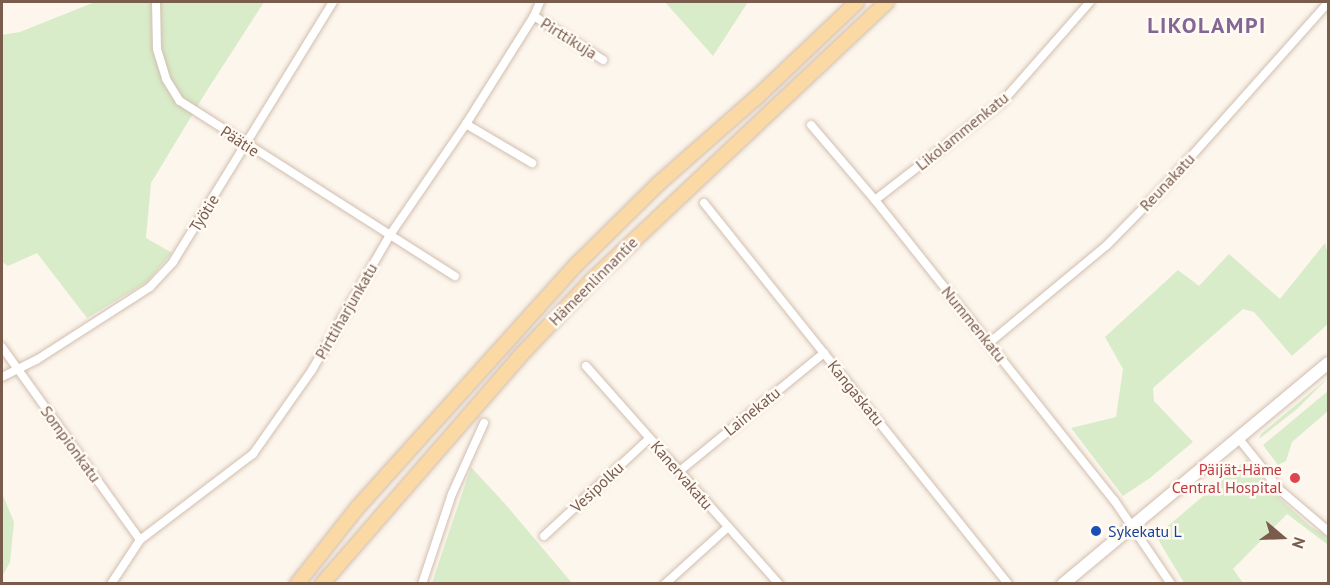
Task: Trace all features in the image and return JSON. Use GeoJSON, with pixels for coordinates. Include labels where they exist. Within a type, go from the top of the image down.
{"type":"FeatureCollection","features":[{"type":"Feature","properties":{"kind":"main road","name":"Hämeenlinnantie"},"geometry":{"type":"LineString","coordinates":[[297,584],[358,507],[503,343],[578,263],[658,184],[756,98],[857,2]]}},
{"type":"Feature","properties":{"kind":"main road","name":"Hämeenlinnantie"},"geometry":{"type":"LineString","coordinates":[[322,584],[519,357],[592,280],[887,2]]}},
{"type":"Feature","properties":{"kind":"street","name":"Päätie"},"geometry":{"type":"LineString","coordinates":[[156,2],[157,49],[166,79],[180,101],[455,276]]}},
{"type":"Feature","properties":{"kind":"street","name":"Työtie"},"geometry":{"type":"LineString","coordinates":[[2,376],[17,370],[150,287],[173,262],[333,2]]}},
{"type":"Feature","properties":{"kind":"street","name":"Pirttiharjunkatu"},"geometry":{"type":"LineString","coordinates":[[111,584],[140,540],[253,454],[312,370],[390,236],[466,124],[534,16],[540,2]]}},
{"type":"Feature","properties":{"kind":"street","name":"Likolammenkatu"},"geometry":{"type":"LineString","coordinates":[[874,200],[1002,102],[1090,2]]}},
{"type":"Feature","properties":{"kind":"street","name":"Reunakatu"},"geometry":{"type":"LineString","coordinates":[[989,343],[1107,245],[1163,188],[1329,3]]}},
{"type":"Feature","properties":{"kind":"street","name":"Pirttikuja"},"geometry":{"type":"LineString","coordinates":[[534,16],[603,60]]}},
{"type":"Feature","properties":{"kind":"street"},"geometry":{"type":"LineString","coordinates":[[466,124],[532,163]]}},
{"type":"Feature","properties":{"kind":"street","name":"Nummenkatu"},"geometry":{"type":"LineString","coordinates":[[811,125],[874,200],[1133,525],[1171,584]]}},
{"type":"Feature","properties":{"kind":"street","name":"Kangaskatu"},"geometry":{"type":"LineString","coordinates":[[704,203],[1008,584]]}},
{"type":"Feature","properties":{"kind":"street","name":"Sompionkatu"},"geometry":{"type":"LineString","coordinates":[[2,347],[140,540]]}},
{"type":"Feature","properties":{"kind":"street","name":"Lainekatu"},"geometry":{"type":"LineString","coordinates":[[681,470],[824,353]]}},
{"type":"Feature","properties":{"kind":"street"},"geometry":{"type":"LineString","coordinates":[[1063,584],[1329,363]]}},
{"type":"Feature","properties":{"kind":"street","name":"Kanervakatu"},"geometry":{"type":"LineString","coordinates":[[586,366],[681,470],[779,584]]}},
{"type":"Feature","properties":{"kind":"street"},"geometry":{"type":"LineString","coordinates":[[422,584],[452,494],[484,423]]}},
{"type":"Feature","properties":{"kind":"street","name":"Vesipolku"},"geometry":{"type":"LineString","coordinates":[[544,536],[650,438]]}},
{"type":"Feature","properties":{"kind":"street"},"geometry":{"type":"LineString","coordinates":[[1239,439],[1280,490],[1329,531]]}},
{"type":"Feature","properties":{"kind":"street"},"geometry":{"type":"LineString","coordinates":[[665,584],[728,527]]}},
{"type":"Feature","properties":{"kind":"green space"},"geometry":{"type":"Polygon","coordinates":[[[95,2],[264,2],[151,183],[146,238],[172,253],[147,282],[87,318],[37,253],[8,266],[2,262],[2,35],[20,32],[95,2]]]}},
{"type":"Feature","properties":{"kind":"green space"},"geometry":{"type":"Polygon","coordinates":[[[665,2],[748,2],[713,56],[665,2]]]}},
{"type":"Feature","properties":{"kind":"green space"},"geometry":{"type":"Polygon","coordinates":[[[1325,243],[1328,254],[1328,324],[1292,356],[1254,312],[1243,309],[1153,388],[1154,401],[1193,442],[1150,478],[1123,496],[1071,428],[1116,417],[1123,369],[1105,337],[1178,270],[1199,286],[1229,254],[1280,299],[1325,243]]]}},
{"type":"Feature","properties":{"kind":"green space"},"geometry":{"type":"Polygon","coordinates":[[[1328,378],[1297,409],[1259,439],[1261,434],[1328,378]]]}},
{"type":"Feature","properties":{"kind":"green space"},"geometry":{"type":"Polygon","coordinates":[[[1328,391],[1328,411],[1292,442],[1286,461],[1278,465],[1263,445],[1328,391]]]}},
{"type":"Feature","properties":{"kind":"green space"},"geometry":{"type":"Polygon","coordinates":[[[1247,459],[1278,497],[1310,526],[1328,537],[1328,545],[1287,514],[1233,569],[1243,583],[1184,583],[1156,536],[1247,459]]]}},
{"type":"Feature","properties":{"kind":"green space"},"geometry":{"type":"Polygon","coordinates":[[[471,467],[506,505],[572,583],[432,583],[471,467]]]}},
{"type":"Feature","properties":{"kind":"green space"},"geometry":{"type":"Polygon","coordinates":[[[2,493],[14,522],[10,562],[2,577],[2,493]]]}},
{"type":"Feature","properties":{"kind":"place","name":"Päijät-Häme Central Hospital"},"geometry":{"type":"Point","coordinates":[1295,478]}},
{"type":"Feature","properties":{"kind":"place","name":"Sykekatu L"},"geometry":{"type":"Point","coordinates":[1096,531]}},
{"type":"Feature","properties":{"kind":"district","name":"LIKOLAMPI"},"geometry":{"type":"Point","coordinates":[1207,26]}}]}
